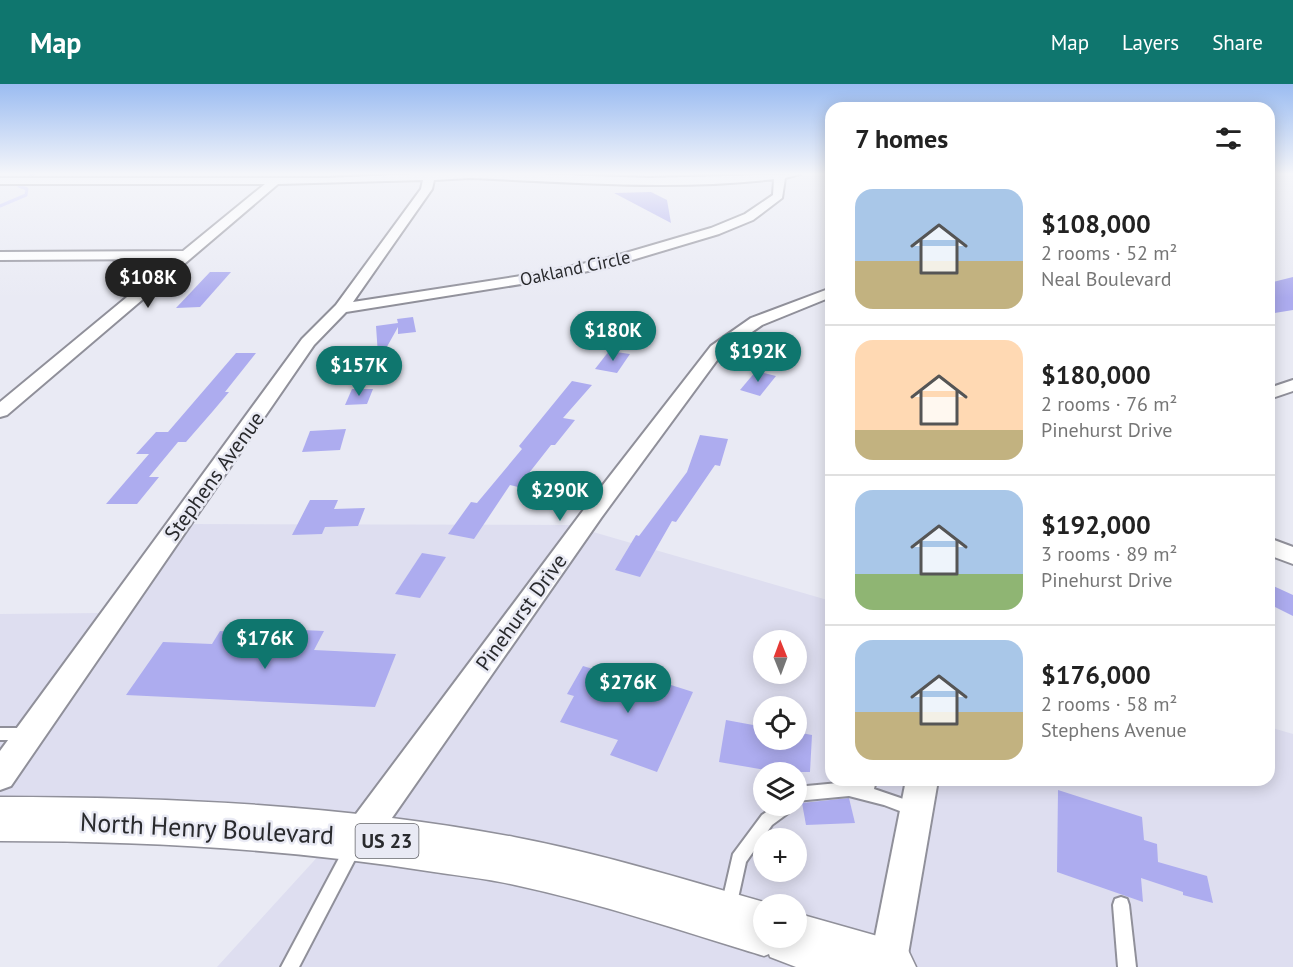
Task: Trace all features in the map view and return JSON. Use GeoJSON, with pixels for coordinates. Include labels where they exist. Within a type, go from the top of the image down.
{"type":"FeatureCollection","features":[{"type":"Feature","properties":{"kind":"highway","name":"North Henry Boulevard"},"geometry":{"type":"LineString","coordinates":[[0,819],[80,819],[207,824],[359,837],[515,861],[745,924]]}},
{"type":"Feature","properties":{"kind":"highway"},"geometry":{"type":"LineString","coordinates":[[807,943],[887,967]]}},
{"type":"Feature","properties":{"kind":"street"},"geometry":{"type":"LineString","coordinates":[[0,411],[234,215]]}},
{"type":"Feature","properties":{"kind":"street","name":"Stephens Avenue"},"geometry":{"type":"LineString","coordinates":[[0,776],[308,342],[341,308],[407,215]]}},
{"type":"Feature","properties":{"kind":"street","name":"Oakland Circle"},"geometry":{"type":"LineString","coordinates":[[341,308],[540,277],[607,263],[661,248],[751,215]]}},
{"type":"Feature","properties":{"kind":"street"},"geometry":{"type":"LineString","coordinates":[[0,256],[187,255]]}},
{"type":"Feature","properties":{"kind":"street","name":"Pinehurst Drive"},"geometry":{"type":"LineString","coordinates":[[359,837],[593,513],[717,348],[734,333],[766,316],[825,294]]}},
{"type":"Feature","properties":{"kind":"street"},"geometry":{"type":"LineString","coordinates":[[1275,392],[1293,385]]}},
{"type":"Feature","properties":{"kind":"street"},"geometry":{"type":"LineString","coordinates":[[1275,548],[1293,556]]}},
{"type":"Feature","properties":{"kind":"street"},"geometry":{"type":"LineString","coordinates":[[887,967],[919,795]]}},
{"type":"Feature","properties":{"kind":"lane"},"geometry":{"type":"LineString","coordinates":[[0,734],[31,734]]}},
{"type":"Feature","properties":{"kind":"lane"},"geometry":{"type":"LineString","coordinates":[[807,793],[868,787],[919,795]]}},
{"type":"Feature","properties":{"kind":"lane"},"geometry":{"type":"LineString","coordinates":[[745,924],[739,859],[766,820],[772,816]]}},
{"type":"Feature","properties":{"kind":"lane"},"geometry":{"type":"LineString","coordinates":[[290,967],[359,837]]}},
{"type":"Feature","properties":{"kind":"lane"},"geometry":{"type":"LineString","coordinates":[[1120,905],[1127,967]]}},
{"type":"Feature","properties":{"kind":"shaded area"},"geometry":{"type":"Polygon","coordinates":[[[184,524],[569,525],[825,599],[825,786],[1275,786],[1275,729],[1293,734],[1293,967],[217,967],[332,841],[0,815],[0,614],[102,613],[184,524]]]}},
{"type":"Feature","properties":{"kind":"building"},"geometry":{"type":"Polygon","coordinates":[[[656,215],[670,215],[671,223],[656,215]]]}},
{"type":"Feature","properties":{"kind":"building"},"geometry":{"type":"Polygon","coordinates":[[[210,272],[231,272],[200,307],[176,308],[210,272]]]}},
{"type":"Feature","properties":{"kind":"building"},"geometry":{"type":"Polygon","coordinates":[[[1293,277],[1293,310],[1275,313],[1275,282],[1293,277]]]}},
{"type":"Feature","properties":{"kind":"building"},"geometry":{"type":"Polygon","coordinates":[[[413,317],[416,332],[398,334],[398,327],[374,370],[341,370],[350,354],[378,355],[376,326],[398,323],[397,319],[413,317]]]}},
{"type":"Feature","properties":{"kind":"building"},"geometry":{"type":"Polygon","coordinates":[[[609,351],[630,354],[617,373],[595,369],[609,351]]]}},
{"type":"Feature","properties":{"kind":"building"},"geometry":{"type":"Polygon","coordinates":[[[236,353],[256,353],[213,411],[186,442],[178,442],[149,477],[159,477],[137,504],[106,504],[149,454],[136,454],[156,432],[168,432],[236,353]]]}},
{"type":"Feature","properties":{"kind":"building"},"geometry":{"type":"Polygon","coordinates":[[[756,371],[776,376],[760,396],[740,390],[756,371]]]}},
{"type":"Feature","properties":{"kind":"building"},"geometry":{"type":"Polygon","coordinates":[[[572,381],[592,385],[563,418],[575,420],[555,445],[551,445],[518,487],[510,485],[474,539],[448,534],[471,502],[477,503],[522,449],[519,446],[572,381]]]}},
{"type":"Feature","properties":{"kind":"building"},"geometry":{"type":"Polygon","coordinates":[[[352,389],[373,389],[367,404],[345,405],[352,389]]]}},
{"type":"Feature","properties":{"kind":"building"},"geometry":{"type":"Polygon","coordinates":[[[346,429],[340,450],[302,452],[310,431],[346,429]]]}},
{"type":"Feature","properties":{"kind":"building"},"geometry":{"type":"Polygon","coordinates":[[[700,435],[728,439],[720,466],[715,465],[676,522],[672,521],[640,577],[615,570],[636,535],[639,536],[687,472],[700,435]]]}},
{"type":"Feature","properties":{"kind":"building"},"geometry":{"type":"Polygon","coordinates":[[[310,500],[338,500],[334,509],[365,508],[358,526],[325,527],[322,534],[292,535],[310,500]]]}},
{"type":"Feature","properties":{"kind":"building"},"geometry":{"type":"Polygon","coordinates":[[[422,553],[446,557],[420,598],[395,594],[422,553]]]}},
{"type":"Feature","properties":{"kind":"building"},"geometry":{"type":"Polygon","coordinates":[[[1275,587],[1293,595],[1293,616],[1275,607],[1275,587]]]}},
{"type":"Feature","properties":{"kind":"building"},"geometry":{"type":"Polygon","coordinates":[[[235,627],[324,631],[314,650],[396,654],[375,707],[126,695],[163,642],[212,644],[220,631],[232,632],[235,627]]]}},
{"type":"Feature","properties":{"kind":"building"},"geometry":{"type":"Polygon","coordinates":[[[583,666],[646,685],[649,678],[693,692],[657,772],[610,755],[618,740],[560,722],[574,696],[567,694],[583,666]]]}},
{"type":"Feature","properties":{"kind":"building"},"geometry":{"type":"Polygon","coordinates":[[[726,720],[753,725],[753,750],[807,750],[807,734],[812,735],[810,772],[807,772],[807,762],[753,762],[753,768],[719,762],[726,720]]]}},
{"type":"Feature","properties":{"kind":"building"},"geometry":{"type":"Polygon","coordinates":[[[1058,790],[1142,817],[1144,840],[1157,844],[1158,862],[1207,876],[1213,903],[1183,895],[1183,892],[1141,878],[1143,902],[1057,872],[1058,790]]]}},
{"type":"Feature","properties":{"kind":"building"},"geometry":{"type":"Polygon","coordinates":[[[849,798],[855,823],[806,825],[804,816],[807,816],[807,802],[849,798]]]}}]}
